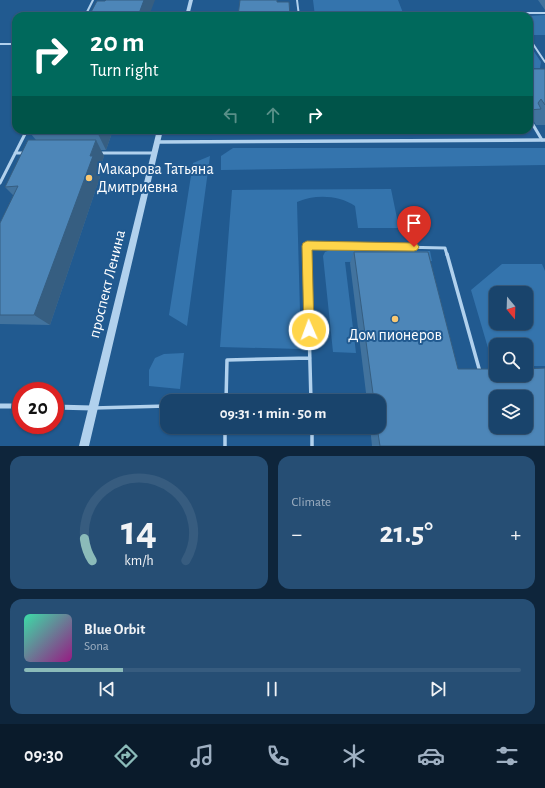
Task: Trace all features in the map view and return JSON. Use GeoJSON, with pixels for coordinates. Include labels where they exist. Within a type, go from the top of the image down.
{"type":"FeatureCollection","features":[{"type":"Feature","properties":{"kind":"street"},"geometry":{"type":"LineString","coordinates":[[188,12],[191,0]]}},
{"type":"Feature","properties":{"kind":"street","name":"проспект Ленина"},"geometry":{"type":"LineString","coordinates":[[84,446],[159,134]]}},
{"type":"Feature","properties":{"kind":"street"},"geometry":{"type":"LineString","coordinates":[[157,142],[544,140]]}},
{"type":"Feature","properties":{"kind":"street"},"geometry":{"type":"LineString","coordinates":[[0,406],[12,406]]}},
{"type":"Feature","properties":{"kind":"street"},"geometry":{"type":"LineString","coordinates":[[64,407],[92,408]]}},
{"type":"Feature","properties":{"kind":"lane"},"geometry":{"type":"LineString","coordinates":[[87,12],[93,0]]}},
{"type":"Feature","properties":{"kind":"lane"},"geometry":{"type":"LineString","coordinates":[[297,0],[298,12]]}},
{"type":"Feature","properties":{"kind":"lane"},"geometry":{"type":"LineString","coordinates":[[533,13],[545,13]]}},
{"type":"Feature","properties":{"kind":"lane"},"geometry":{"type":"LineString","coordinates":[[0,44],[12,44]]}},
{"type":"Feature","properties":{"kind":"lane"},"geometry":{"type":"LineString","coordinates":[[533,44],[545,62]]}},
{"type":"Feature","properties":{"kind":"lane"},"geometry":{"type":"LineString","coordinates":[[533,124],[544,140]]}},
{"type":"Feature","properties":{"kind":"lane"},"geometry":{"type":"LineString","coordinates":[[0,183],[25,134]]}},
{"type":"Feature","properties":{"kind":"lane"},"geometry":{"type":"LineString","coordinates":[[15,153],[31,153]]}},
{"type":"Feature","properties":{"kind":"lane"},"geometry":{"type":"LineString","coordinates":[[94,153],[154,153]]}},
{"type":"Feature","properties":{"kind":"lane"},"geometry":{"type":"LineString","coordinates":[[311,394],[307,246],[445,248],[480,374]]}},
{"type":"Feature","properties":{"kind":"lane"},"geometry":{"type":"LineString","coordinates":[[226,394],[227,360],[310,358]]}},
{"type":"Feature","properties":{"kind":"lane"},"geometry":{"type":"LineString","coordinates":[[92,408],[160,406]]}},
{"type":"Feature","properties":{"kind":"lane"},"geometry":{"type":"LineString","coordinates":[[225,434],[225,446]]}},
{"type":"Feature","properties":{"kind":"lane"},"geometry":{"type":"LineString","coordinates":[[312,434],[312,446]]}},
{"type":"Feature","properties":{"kind":"shaded area"},"geometry":{"type":"Polygon","coordinates":[[[313,0],[398,0],[403,12],[314,12],[313,0]]]}},
{"type":"Feature","properties":{"kind":"shaded area"},"geometry":{"type":"Polygon","coordinates":[[[545,15],[545,35],[533,35],[533,16],[545,15]]]}},
{"type":"Feature","properties":{"kind":"shaded area"},"geometry":{"type":"Polygon","coordinates":[[[533,50],[541,62],[540,68],[533,68],[533,50]]]}},
{"type":"Feature","properties":{"kind":"shaded area"},"geometry":{"type":"Polygon","coordinates":[[[233,148],[545,148],[545,165],[221,170],[221,156],[233,148]]]}},
{"type":"Feature","properties":{"kind":"shaded area"},"geometry":{"type":"Polygon","coordinates":[[[210,156],[187,326],[169,315],[193,163],[210,156]]]}},
{"type":"Feature","properties":{"kind":"shaded area"},"geometry":{"type":"Polygon","coordinates":[[[391,189],[399,228],[358,228],[355,206],[342,200],[319,197],[304,199],[297,202],[301,349],[220,347],[232,190],[391,189]]]}},
{"type":"Feature","properties":{"kind":"shaded area"},"geometry":{"type":"Polygon","coordinates":[[[330,250],[430,251],[432,261],[345,262],[356,353],[333,352],[323,256],[325,252],[330,250]]]}},
{"type":"Feature","properties":{"kind":"shaded area"},"geometry":{"type":"Polygon","coordinates":[[[502,264],[542,264],[545,271],[545,366],[533,366],[533,338],[489,338],[489,351],[471,290],[502,264]]]}},
{"type":"Feature","properties":{"kind":"shaded area"},"geometry":{"type":"Polygon","coordinates":[[[184,353],[180,389],[149,386],[149,370],[155,358],[164,354],[184,353]]]}},
{"type":"Feature","properties":{"kind":"building"},"geometry":{"type":"Polygon","coordinates":[[[144,0],[140,12],[91,12],[97,1],[144,0]]]}},
{"type":"Feature","properties":{"kind":"building"},"geometry":{"type":"Polygon","coordinates":[[[240,0],[277,0],[277,2],[289,2],[290,12],[238,12],[240,0]]]}},
{"type":"Feature","properties":{"kind":"building"},"geometry":{"type":"Polygon","coordinates":[[[533,69],[545,69],[545,105],[541,99],[538,103],[541,109],[533,110],[533,69]]]}},
{"type":"Feature","properties":{"kind":"building"},"geometry":{"type":"Polygon","coordinates":[[[28,140],[96,140],[90,156],[93,156],[34,315],[0,315],[0,223],[18,186],[5,187],[28,140]]]}},
{"type":"Feature","properties":{"kind":"building","name":"Дом пионеров"},"geometry":{"type":"Polygon","coordinates":[[[354,252],[428,252],[458,369],[489,369],[489,382],[533,382],[533,369],[545,368],[545,446],[380,446],[378,434],[386,434],[386,394],[373,394],[354,252]]]}},
{"type":"Feature","properties":{"kind":"place","name":"Макарова Татьяна Дмитриевна"},"geometry":{"type":"Point","coordinates":[89,178]}},
{"type":"Feature","properties":{"kind":"place","name":"Дом пионеров"},"geometry":{"type":"Point","coordinates":[395,319]}},
{"type":"Feature","properties":{"kind":"route"},"geometry":{"type":"LineString","coordinates":[[309,330],[307,246],[414,247]]}}]}
